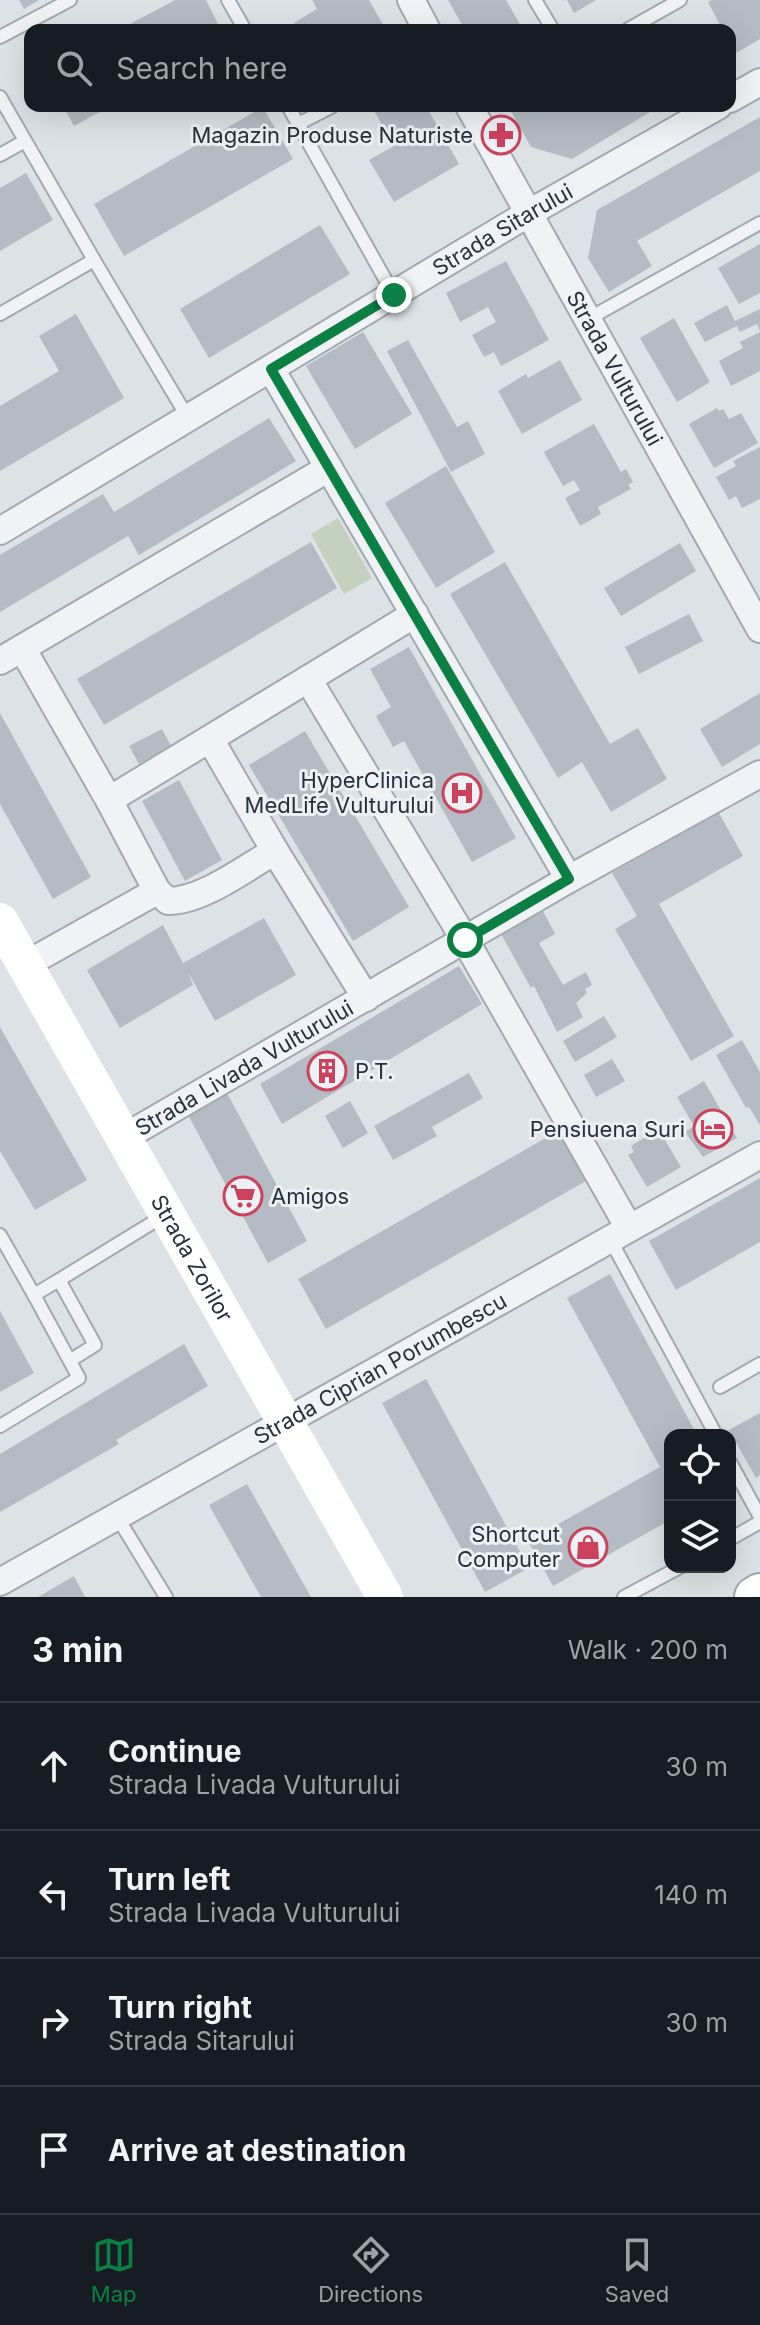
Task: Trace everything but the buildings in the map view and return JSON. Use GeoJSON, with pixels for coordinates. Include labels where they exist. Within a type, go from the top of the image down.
{"type":"FeatureCollection","features":[{"type":"Feature","properties":{"kind":"street"},"geometry":{"type":"LineString","coordinates":[[411,0],[424,24]]}},
{"type":"Feature","properties":{"kind":"street"},"geometry":{"type":"LineString","coordinates":[[736,96],[760,82]]}},
{"type":"Feature","properties":{"kind":"street","name":"Strada Vulturului"},"geometry":{"type":"LineString","coordinates":[[472,112],[758,622]]}},
{"type":"Feature","properties":{"kind":"street","name":"Strada Sitarului"},"geometry":{"type":"LineString","coordinates":[[0,531],[529,213],[707,112]]}},
{"type":"Feature","properties":{"kind":"street"},"geometry":{"type":"LineString","coordinates":[[271,369],[569,879]]}},
{"type":"Feature","properties":{"kind":"street"},"geometry":{"type":"LineString","coordinates":[[275,851],[198,896],[183,901],[168,901],[157,891],[109,800],[11,654],[329,468]]}},
{"type":"Feature","properties":{"kind":"street"},"geometry":{"type":"LineString","coordinates":[[109,800],[415,614]]}},
{"type":"Feature","properties":{"kind":"street"},"geometry":{"type":"LineString","coordinates":[[308,679],[465,940],[620,1234]]}},
{"type":"Feature","properties":{"kind":"street","name":"Strada Livada Vulturului"},"geometry":{"type":"LineString","coordinates":[[210,739],[366,998]]}},
{"type":"Feature","properties":{"kind":"street","name":"Strada Livada Vulturului"},"geometry":{"type":"LineString","coordinates":[[123,1138],[569,879],[760,774]]}},
{"type":"Feature","properties":{"kind":"street"},"geometry":{"type":"LineString","coordinates":[[25,965],[157,891]]}},
{"type":"Feature","properties":{"kind":"street","name":"Strada Zorilor"},"geometry":{"type":"LineString","coordinates":[[0,921],[378,1585],[399,1597]]}},
{"type":"Feature","properties":{"kind":"street","name":"Strada Ciprian Porumbescu"},"geometry":{"type":"LineString","coordinates":[[0,1582],[760,1155]]}},
{"type":"Feature","properties":{"kind":"lane"},"geometry":{"type":"LineString","coordinates":[[25,24],[70,0]]}},
{"type":"Feature","properties":{"kind":"lane"},"geometry":{"type":"LineString","coordinates":[[228,0],[242,24]]}},
{"type":"Feature","properties":{"kind":"lane"},"geometry":{"type":"LineString","coordinates":[[535,0],[549,24]]}},
{"type":"Feature","properties":{"kind":"lane"},"geometry":{"type":"LineString","coordinates":[[638,24],[680,0]]}},
{"type":"Feature","properties":{"kind":"lane"},"geometry":{"type":"LineString","coordinates":[[0,37],[24,24]]}},
{"type":"Feature","properties":{"kind":"lane"},"geometry":{"type":"LineString","coordinates":[[0,97],[188,418]]}},
{"type":"Feature","properties":{"kind":"lane"},"geometry":{"type":"LineString","coordinates":[[291,112],[394,295]]}},
{"type":"Feature","properties":{"kind":"lane"},"geometry":{"type":"LineString","coordinates":[[298,124],[321,112]]}},
{"type":"Feature","properties":{"kind":"lane"},"geometry":{"type":"LineString","coordinates":[[0,155],[25,141]]}},
{"type":"Feature","properties":{"kind":"lane"},"geometry":{"type":"LineString","coordinates":[[588,319],[760,223]]}},
{"type":"Feature","properties":{"kind":"lane"},"geometry":{"type":"LineString","coordinates":[[0,314],[94,260]]}},
{"type":"Feature","properties":{"kind":"lane"},"geometry":{"type":"LineString","coordinates":[[34,1295],[166,1215]]}},
{"type":"Feature","properties":{"kind":"lane"},"geometry":{"type":"LineString","coordinates":[[620,1234],[713,1429]]}},
{"type":"Feature","properties":{"kind":"lane"},"geometry":{"type":"LineString","coordinates":[[0,1235],[79,1378],[0,1426]]}},
{"type":"Feature","properties":{"kind":"lane"},"geometry":{"type":"LineString","coordinates":[[59,1280],[95,1345],[71,1360]]}},
{"type":"Feature","properties":{"kind":"lane"},"geometry":{"type":"LineString","coordinates":[[720,1387],[760,1364]]}},
{"type":"Feature","properties":{"kind":"lane"},"geometry":{"type":"LineString","coordinates":[[736,1474],[760,1520],[736,1535]]}},
{"type":"Feature","properties":{"kind":"lane"},"geometry":{"type":"LineString","coordinates":[[116,1515],[166,1597]]}},
{"type":"Feature","properties":{"kind":"lane"},"geometry":{"type":"LineString","coordinates":[[624,1597],[669,1573]]}},
{"type":"Feature","properties":{"kind":"green space"},"geometry":{"type":"Polygon","coordinates":[[[338,518],[372,578],[344,594],[311,534],[338,518]]]}},
{"type":"Feature","properties":{"kind":"place","name":"Magazin Produse Naturiste"},"geometry":{"type":"Point","coordinates":[501,135]}},
{"type":"Feature","properties":{"kind":"place","name":"HyperClinica MedLife Vulturului"},"geometry":{"type":"Point","coordinates":[462,793]}},
{"type":"Feature","properties":{"kind":"place","name":"P.T."},"geometry":{"type":"Point","coordinates":[327,1071]}},
{"type":"Feature","properties":{"kind":"place","name":"Pensiuena Suri"},"geometry":{"type":"Point","coordinates":[713,1129]}},
{"type":"Feature","properties":{"kind":"place","name":"Amigos"},"geometry":{"type":"Point","coordinates":[243,1196]}},
{"type":"Feature","properties":{"kind":"place","name":"Shortcut Computer"},"geometry":{"type":"Point","coordinates":[588,1547]}},
{"type":"Feature","properties":{"kind":"route"},"geometry":{"type":"LineString","coordinates":[[394,295],[271,369],[569,879],[465,940]]}}]}
